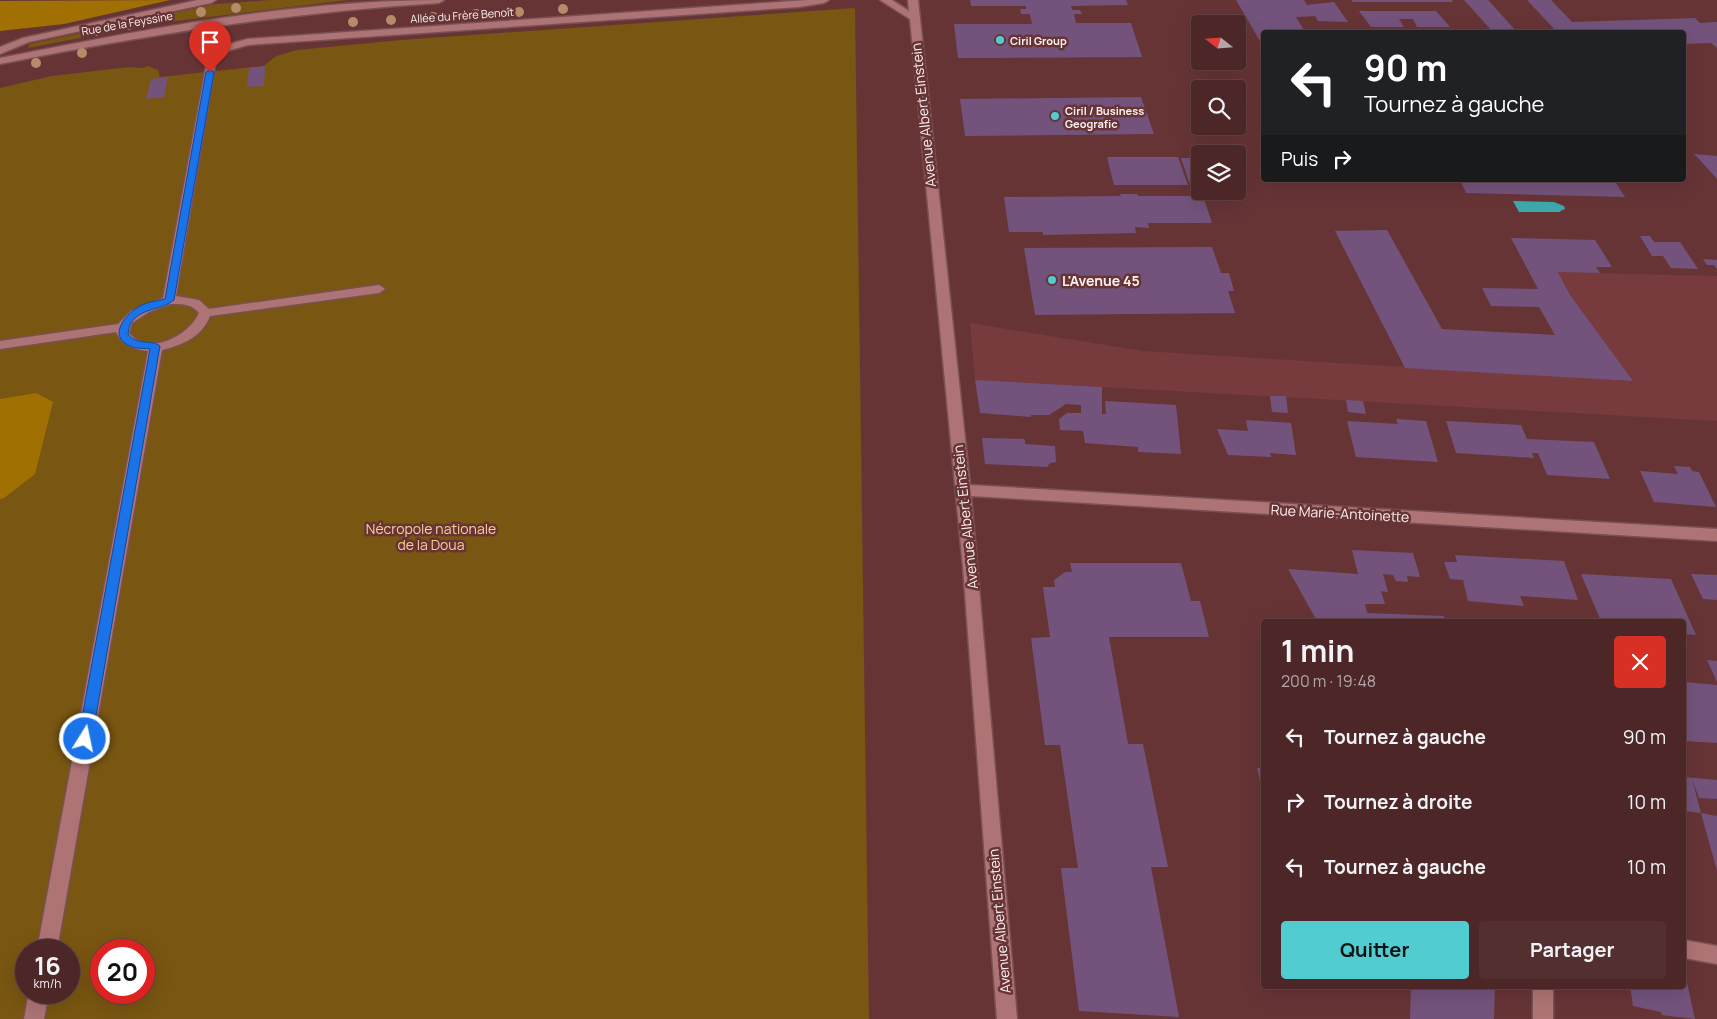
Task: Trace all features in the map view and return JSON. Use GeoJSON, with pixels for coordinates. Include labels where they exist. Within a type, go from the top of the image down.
{"type":"FeatureCollection","features":[{"type":"Feature","properties":{"kind":"street"},"geometry":{"type":"LineString","coordinates":[[0,41],[26,40],[210,0]]}},
{"type":"Feature","properties":{"kind":"street","name":"Rue de la Feyssine"},"geometry":{"type":"LineString","coordinates":[[0,61],[95,41],[201,23],[327,8],[439,0]]}},
{"type":"Feature","properties":{"kind":"street","name":"Allée du Frère Benoît"},"geometry":{"type":"LineString","coordinates":[[169,300],[212,52],[246,42],[790,5],[824,0]]}},
{"type":"Feature","properties":{"kind":"street"},"geometry":{"type":"LineString","coordinates":[[885,0],[914,17]]}},
{"type":"Feature","properties":{"kind":"street","name":"Avenue Albert Einstein"},"geometry":{"type":"LineString","coordinates":[[913,0],[971,567],[1007,1019]]}},
{"type":"Feature","properties":{"kind":"street"},"geometry":{"type":"LineString","coordinates":[[0,51],[26,40]]}},
{"type":"Feature","properties":{"kind":"street"},"geometry":{"type":"LineString","coordinates":[[206,313],[379,289]]}},
{"type":"Feature","properties":{"kind":"street"},"geometry":{"type":"LineString","coordinates":[[169,300],[194,302],[202,307],[206,313],[204,322],[185,338],[156,346],[134,344],[127,340],[124,334],[124,327],[128,320],[145,307],[169,300]]}},
{"type":"Feature","properties":{"kind":"street"},"geometry":{"type":"LineString","coordinates":[[0,345],[124,327]]}},
{"type":"Feature","properties":{"kind":"street"},"geometry":{"type":"LineString","coordinates":[[49,939],[156,346]]}},
{"type":"Feature","properties":{"kind":"street","name":"Rue Marie-Antoinette"},"geometry":{"type":"LineString","coordinates":[[963,490],[1717,535]]}},
{"type":"Feature","properties":{"kind":"street"},"geometry":{"type":"LineString","coordinates":[[1686,949],[1717,955]]}},
{"type":"Feature","properties":{"kind":"street"},"geometry":{"type":"LineString","coordinates":[[1543,989],[1543,1019]]}},
{"type":"Feature","properties":{"kind":"street"},"geometry":{"type":"LineString","coordinates":[[34,1019],[37,1004]]}},
{"type":"Feature","properties":{"kind":"shaded area"},"geometry":{"type":"Polygon","coordinates":[[[170,0],[64,24],[0,31],[0,1],[170,0]]]}},
{"type":"Feature","properties":{"kind":"shaded area"},"geometry":{"type":"Polygon","coordinates":[[[1558,272],[1717,276],[1717,421],[975,380],[970,323],[1143,351],[1632,381],[1570,295],[1558,272]]]}},
{"type":"Feature","properties":{"kind":"shaded area"},"geometry":{"type":"Polygon","coordinates":[[[36,393],[53,402],[35,474],[4,498],[0,499],[0,399],[36,393]]]}},
{"type":"Feature","properties":{"kind":"green space"},"geometry":{"type":"Polygon","coordinates":[[[271,0],[348,0],[152,24],[28,48],[30,44],[215,4],[271,0]]]}},
{"type":"Feature","properties":{"kind":"green space","name":"Nécropole nationale de la Doua"},"geometry":{"type":"Polygon","coordinates":[[[855,8],[869,1019],[0,1019],[0,88],[52,76],[129,67],[142,68],[148,66],[158,70],[160,77],[264,66],[276,56],[297,50],[401,40],[855,8]]]}},
{"type":"Feature","properties":{"kind":"water"},"geometry":{"type":"Polygon","coordinates":[[[1513,201],[1554,202],[1564,206],[1565,209],[1561,212],[1519,212],[1513,201]]]}},
{"type":"Feature","properties":{"kind":"building"},"geometry":{"type":"Polygon","coordinates":[[[970,0],[1126,0],[1128,5],[1071,6],[1072,10],[1080,10],[1082,14],[1074,14],[1076,23],[1131,23],[1142,57],[958,58],[954,24],[1032,24],[1030,14],[1021,14],[1020,9],[1026,9],[1026,6],[971,6],[970,0]]]}},
{"type":"Feature","properties":{"kind":"building"},"geometry":{"type":"Polygon","coordinates":[[[1236,0],[1304,0],[1307,5],[1334,2],[1348,22],[1318,21],[1315,16],[1296,17],[1304,30],[1261,30],[1261,43],[1236,0]]]}},
{"type":"Feature","properties":{"kind":"building"},"geometry":{"type":"Polygon","coordinates":[[[1351,0],[1452,0],[1453,2],[1353,2],[1351,0]]]}},
{"type":"Feature","properties":{"kind":"building"},"geometry":{"type":"Polygon","coordinates":[[[1464,0],[1488,0],[1515,30],[1491,30],[1464,0]]]}},
{"type":"Feature","properties":{"kind":"building"},"geometry":{"type":"Polygon","coordinates":[[[1527,0],[1551,0],[1572,22],[1695,18],[1700,23],[1717,22],[1717,48],[1711,43],[1686,44],[1686,30],[1555,30],[1527,0]]]}},
{"type":"Feature","properties":{"kind":"building"},"geometry":{"type":"Polygon","coordinates":[[[1359,11],[1436,11],[1450,27],[1417,27],[1413,19],[1399,19],[1404,27],[1371,27],[1359,11]]]}},
{"type":"Feature","properties":{"kind":"building"},"geometry":{"type":"Polygon","coordinates":[[[265,66],[264,86],[247,87],[249,68],[265,66]]]}},
{"type":"Feature","properties":{"kind":"building"},"geometry":{"type":"Polygon","coordinates":[[[168,77],[164,97],[146,99],[151,79],[168,77]]]}},
{"type":"Feature","properties":{"kind":"building","name":"Ciril / Business Geografic"},"geometry":{"type":"Polygon","coordinates":[[[1141,97],[1154,134],[965,136],[960,99],[1141,97]]]}},
{"type":"Feature","properties":{"kind":"building"},"geometry":{"type":"Polygon","coordinates":[[[1694,154],[1717,156],[1717,179],[1699,159],[1694,154]]]}},
{"type":"Feature","properties":{"kind":"building"},"geometry":{"type":"Polygon","coordinates":[[[1107,157],[1178,157],[1188,185],[1114,185],[1107,157]]]}},
{"type":"Feature","properties":{"kind":"building"},"geometry":{"type":"Polygon","coordinates":[[[1181,158],[1191,158],[1191,182],[1189,182],[1181,158]]]}},
{"type":"Feature","properties":{"kind":"building"},"geometry":{"type":"Polygon","coordinates":[[[1461,182],[1615,182],[1625,197],[1466,193],[1461,182]]]}},
{"type":"Feature","properties":{"kind":"building"},"geometry":{"type":"Polygon","coordinates":[[[1120,194],[1191,196],[1191,200],[1204,200],[1212,223],[1148,223],[1149,228],[1135,227],[1136,233],[1043,235],[1043,232],[1009,232],[1004,197],[1121,196],[1120,194]]]}},
{"type":"Feature","properties":{"kind":"building"},"geometry":{"type":"Polygon","coordinates":[[[1387,230],[1442,329],[1555,335],[1539,307],[1491,306],[1482,288],[1538,289],[1511,238],[1595,240],[1612,267],[1596,267],[1600,273],[1558,272],[1570,295],[1633,381],[1405,368],[1335,231],[1387,230]]]}},
{"type":"Feature","properties":{"kind":"building"},"geometry":{"type":"Polygon","coordinates":[[[1640,236],[1650,236],[1654,242],[1680,242],[1698,269],[1671,268],[1663,256],[1652,256],[1640,236]]]}},
{"type":"Feature","properties":{"kind":"building"},"geometry":{"type":"Polygon","coordinates":[[[1212,247],[1221,273],[1229,273],[1234,291],[1228,291],[1235,313],[1035,315],[1024,248],[1212,247]]]}},
{"type":"Feature","properties":{"kind":"building"},"geometry":{"type":"Polygon","coordinates":[[[1703,259],[1717,260],[1717,269],[1714,265],[1707,265],[1703,259]]]}},
{"type":"Feature","properties":{"kind":"building"},"geometry":{"type":"Polygon","coordinates":[[[975,380],[1102,387],[1102,414],[1106,414],[1105,401],[1176,405],[1181,454],[1138,452],[1138,447],[1085,443],[1083,431],[1060,430],[1059,419],[1067,413],[1081,413],[1081,405],[1066,404],[1049,415],[1031,415],[1031,417],[980,413],[975,380]]]}},
{"type":"Feature","properties":{"kind":"building"},"geometry":{"type":"Polygon","coordinates":[[[1270,396],[1286,396],[1288,413],[1272,412],[1270,396]]]}},
{"type":"Feature","properties":{"kind":"building"},"geometry":{"type":"Polygon","coordinates":[[[1346,400],[1363,401],[1366,414],[1348,412],[1346,400]]]}},
{"type":"Feature","properties":{"kind":"building"},"geometry":{"type":"Polygon","coordinates":[[[1396,419],[1426,421],[1438,462],[1356,457],[1347,421],[1398,424],[1396,419]]]}},
{"type":"Feature","properties":{"kind":"building"},"geometry":{"type":"Polygon","coordinates":[[[1246,420],[1291,423],[1296,455],[1270,453],[1271,457],[1228,455],[1217,429],[1248,431],[1246,420]]]}},
{"type":"Feature","properties":{"kind":"building"},"geometry":{"type":"Polygon","coordinates":[[[1446,421],[1521,425],[1527,439],[1594,442],[1610,479],[1547,475],[1538,453],[1532,453],[1534,458],[1456,453],[1446,421]]]}},
{"type":"Feature","properties":{"kind":"building"},"geometry":{"type":"Polygon","coordinates":[[[982,438],[1024,439],[1025,444],[1055,446],[1056,462],[1050,463],[1047,467],[985,464],[982,438]]]}},
{"type":"Feature","properties":{"kind":"building"},"geometry":{"type":"Polygon","coordinates":[[[1674,466],[1690,467],[1692,471],[1699,472],[1716,507],[1654,502],[1640,471],[1678,474],[1674,466]]]}},
{"type":"Feature","properties":{"kind":"building"},"geometry":{"type":"Polygon","coordinates":[[[1352,550],[1413,553],[1420,577],[1407,576],[1408,582],[1396,581],[1393,575],[1383,574],[1388,592],[1381,591],[1385,604],[1365,604],[1367,613],[1444,616],[1445,619],[1316,619],[1288,569],[1358,574],[1352,550]]]}},
{"type":"Feature","properties":{"kind":"building"},"geometry":{"type":"Polygon","coordinates":[[[1455,555],[1564,561],[1578,600],[1520,596],[1524,606],[1468,601],[1463,580],[1450,579],[1444,562],[1457,562],[1455,555]]]}},
{"type":"Feature","properties":{"kind":"building"},"geometry":{"type":"Polygon","coordinates":[[[1070,563],[1181,563],[1191,601],[1200,601],[1209,637],[1109,637],[1128,744],[1143,744],[1168,867],[1151,867],[1179,1017],[1079,1011],[1061,868],[1078,868],[1060,745],[1045,745],[1031,638],[1050,637],[1043,587],[1055,587],[1054,580],[1065,572],[1072,572],[1070,563]]]}},
{"type":"Feature","properties":{"kind":"building"},"geometry":{"type":"Polygon","coordinates":[[[1581,574],[1671,579],[1696,635],[1686,634],[1686,619],[1600,619],[1581,574]]]}},
{"type":"Feature","properties":{"kind":"building"},"geometry":{"type":"Polygon","coordinates":[[[1691,574],[1717,575],[1717,600],[1703,599],[1691,574]]]}},
{"type":"Feature","properties":{"kind":"building"},"geometry":{"type":"Polygon","coordinates":[[[1707,660],[1717,661],[1717,682],[1707,660]]]}},
{"type":"Feature","properties":{"kind":"building"},"geometry":{"type":"Polygon","coordinates":[[[1686,682],[1717,685],[1717,743],[1686,741],[1686,682]]]}},
{"type":"Feature","properties":{"kind":"building"},"geometry":{"type":"Polygon","coordinates":[[[1257,768],[1261,768],[1261,785],[1257,768]]]}},
{"type":"Feature","properties":{"kind":"building"},"geometry":{"type":"Polygon","coordinates":[[[1686,777],[1717,780],[1717,799],[1699,798],[1692,779],[1701,813],[1686,811],[1686,777]]]}},
{"type":"Feature","properties":{"kind":"building"},"geometry":{"type":"Polygon","coordinates":[[[1701,813],[1717,816],[1717,871],[1701,813]]]}},
{"type":"Feature","properties":{"kind":"building"},"geometry":{"type":"Polygon","coordinates":[[[1686,978],[1695,1019],[1662,1015],[1661,1012],[1633,1006],[1630,989],[1686,989],[1686,978]]]}},
{"type":"Feature","properties":{"kind":"building"},"geometry":{"type":"Polygon","coordinates":[[[1411,989],[1495,989],[1494,1019],[1410,1019],[1411,989]]]}},
{"type":"Feature","properties":{"kind":"place","name":"Ciril Group"},"geometry":{"type":"Point","coordinates":[1000,40]}},
{"type":"Feature","properties":{"kind":"place","name":"Ciril / Business Geografic"},"geometry":{"type":"Point","coordinates":[1055,116]}},
{"type":"Feature","properties":{"kind":"place","name":"L'Avenue 45"},"geometry":{"type":"Point","coordinates":[1052,280]}},
{"type":"Feature","properties":{"kind":"route"},"geometry":{"type":"LineString","coordinates":[[85,739],[156,346],[134,344],[127,340],[124,334],[124,327],[135,313],[145,307],[169,300],[210,72]]}}]}
